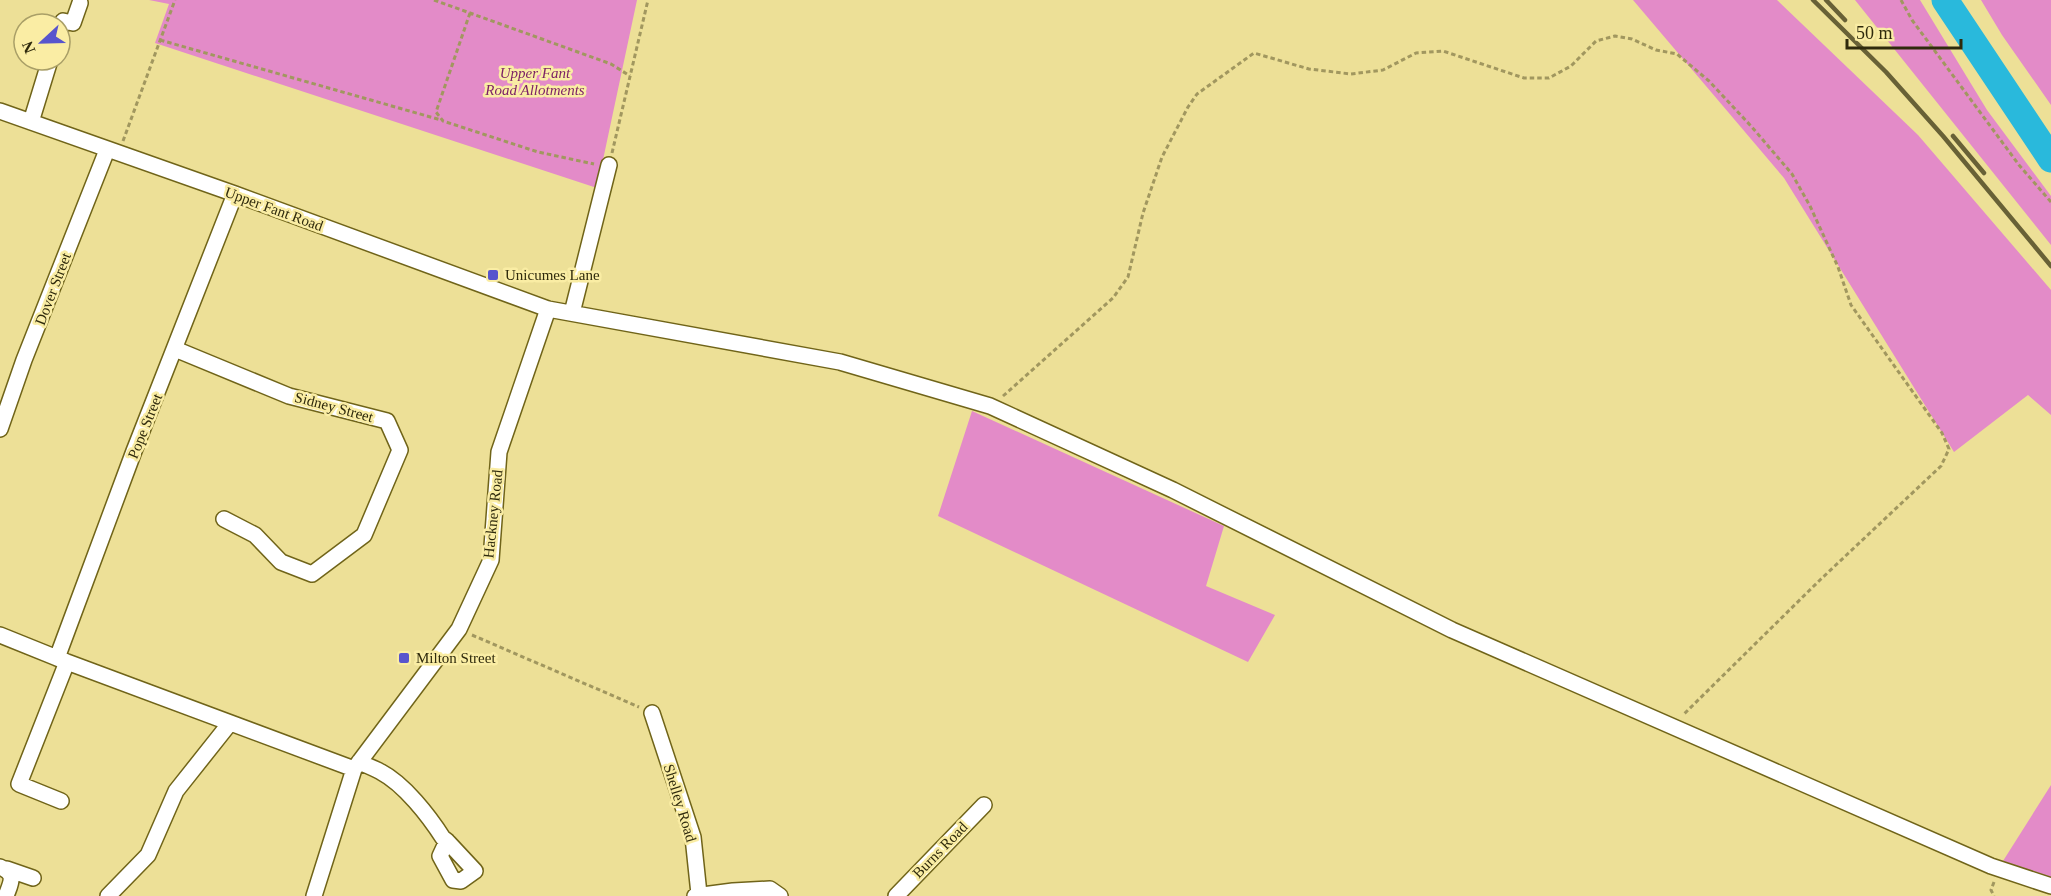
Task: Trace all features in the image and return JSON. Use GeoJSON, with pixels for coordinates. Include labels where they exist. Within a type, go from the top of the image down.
{"type":"FeatureCollection","features":[{"type":"Feature","properties":{"kind":"street"},"geometry":{"type":"LineString","coordinates":[[72,23],[80,3]]}},
{"type":"Feature","properties":{"kind":"street"},"geometry":{"type":"LineString","coordinates":[[31,122],[46,72]]}},
{"type":"Feature","properties":{"kind":"street","name":"Upper Fant Road"},"geometry":{"type":"LineString","coordinates":[[0,111],[548,309],[840,362],[990,406],[1173,490],[1452,630],[1991,866],[2051,886]]}},
{"type":"Feature","properties":{"kind":"street","name":"Dover Street"},"geometry":{"type":"LineString","coordinates":[[0,429],[24,360],[113,152]]}},
{"type":"Feature","properties":{"kind":"street"},"geometry":{"type":"LineString","coordinates":[[572,313],[609,165]]}},
{"type":"Feature","properties":{"kind":"street","name":"Pope Street"},"geometry":{"type":"LineString","coordinates":[[61,801],[19,783],[134,451],[235,194]]}},
{"type":"Feature","properties":{"kind":"street","name":"Hackney Road"},"geometry":{"type":"LineString","coordinates":[[314,896],[356,765],[459,629],[490,560],[499,452],[548,309]]}},
{"type":"Feature","properties":{"kind":"street","name":"Sidney Street"},"geometry":{"type":"LineString","coordinates":[[175,350],[289,396],[387,421],[400,450],[364,535],[312,574],[281,562],[255,535],[224,519]]}},
{"type":"Feature","properties":{"kind":"street"},"geometry":{"type":"LineString","coordinates":[[0,635],[230,723],[382,772],[420,807],[447,842]]}},
{"type":"Feature","properties":{"kind":"street","name":"Shelley Road"},"geometry":{"type":"LineString","coordinates":[[652,713],[693,837],[697,895]]}},
{"type":"Feature","properties":{"kind":"street"},"geometry":{"type":"LineString","coordinates":[[108,896],[148,855],[176,791],[230,723]]}},
{"type":"Feature","properties":{"kind":"street","name":"Burns Road"},"geometry":{"type":"LineString","coordinates":[[896,896],[984,805]]}},
{"type":"Feature","properties":{"kind":"street"},"geometry":{"type":"LineString","coordinates":[[4,868],[33,878]]}},
{"type":"Feature","properties":{"kind":"street"},"geometry":{"type":"LineString","coordinates":[[4,868],[11,878],[6,896]]}},
{"type":"Feature","properties":{"kind":"street"},"geometry":{"type":"LineString","coordinates":[[697,895],[770,889],[780,896]]}},
{"type":"Feature","properties":{"kind":"path"},"geometry":{"type":"LineString","coordinates":[[113,152],[175,0]]}},
{"type":"Feature","properties":{"kind":"path"},"geometry":{"type":"LineString","coordinates":[[434,0],[611,64],[630,76]]}},
{"type":"Feature","properties":{"kind":"path"},"geometry":{"type":"LineString","coordinates":[[160,40],[443,121],[538,152],[594,165],[609,165],[648,0]]}},
{"type":"Feature","properties":{"kind":"path"},"geometry":{"type":"LineString","coordinates":[[1901,0],[1912,20],[2019,165],[2051,202]]}},
{"type":"Feature","properties":{"kind":"path"},"geometry":{"type":"LineString","coordinates":[[443,121],[436,112],[470,13]]}},
{"type":"Feature","properties":{"kind":"path"},"geometry":{"type":"LineString","coordinates":[[990,406],[1113,298],[1128,277],[1143,213],[1162,157],[1188,107],[1197,94],[1254,52],[1309,69],[1351,74],[1383,70],[1416,54],[1443,51],[1524,78],[1549,78],[1571,66],[1596,41],[1615,36],[1632,39],[1656,50],[1677,54],[1709,81],[1792,174],[1810,206],[1838,267],[1851,305],[1942,433],[1949,449],[1941,466],[1821,579],[1672,726]]}},
{"type":"Feature","properties":{"kind":"path"},"geometry":{"type":"LineString","coordinates":[[459,629],[652,713]]}},
{"type":"Feature","properties":{"kind":"green space","name":"Upper Fant Road Allotments"},"geometry":{"type":"Polygon","coordinates":[[[149,0],[637,0],[597,188],[155,43],[169,4],[149,0]]]}},
{"type":"Feature","properties":{"kind":"green space"},"geometry":{"type":"Polygon","coordinates":[[[1633,0],[1777,0],[1918,135],[2051,290],[2051,415],[2028,395],[1954,452],[1784,178],[1633,0]]]}},
{"type":"Feature","properties":{"kind":"green space"},"geometry":{"type":"Polygon","coordinates":[[[1855,0],[1920,0],[1987,110],[2051,196],[2051,245],[1855,0]]]}},
{"type":"Feature","properties":{"kind":"green space"},"geometry":{"type":"Polygon","coordinates":[[[1981,0],[2051,0],[2051,105],[2002,35],[1981,0]]]}},
{"type":"Feature","properties":{"kind":"green space"},"geometry":{"type":"Polygon","coordinates":[[[972,411],[1224,526],[1206,586],[1275,615],[1248,662],[938,516],[972,411]]]}},
{"type":"Feature","properties":{"kind":"green space"},"geometry":{"type":"Polygon","coordinates":[[[2051,785],[2051,877],[2003,861],[2051,785]]]}},
{"type":"Feature","properties":{"kind":"waterway"},"geometry":{"type":"LineString","coordinates":[[1945,0],[2051,159]]}},
{"type":"Feature","properties":{"kind":"railway"},"geometry":{"type":"LineString","coordinates":[[1813,0],[1886,72],[1943,136],[2051,266]]}},
{"type":"Feature","properties":{"kind":"railway"},"geometry":{"type":"LineString","coordinates":[[1826,0],[1845,20]]}},
{"type":"Feature","properties":{"kind":"railway"},"geometry":{"type":"LineString","coordinates":[[1953,136],[1984,173]]}},
{"type":"Feature","properties":{"kind":"place","name":"Unicumes Lane"},"geometry":{"type":"Point","coordinates":[493,275]}},
{"type":"Feature","properties":{"kind":"place","name":"Milton Street"},"geometry":{"type":"Point","coordinates":[404,658]}}]}
